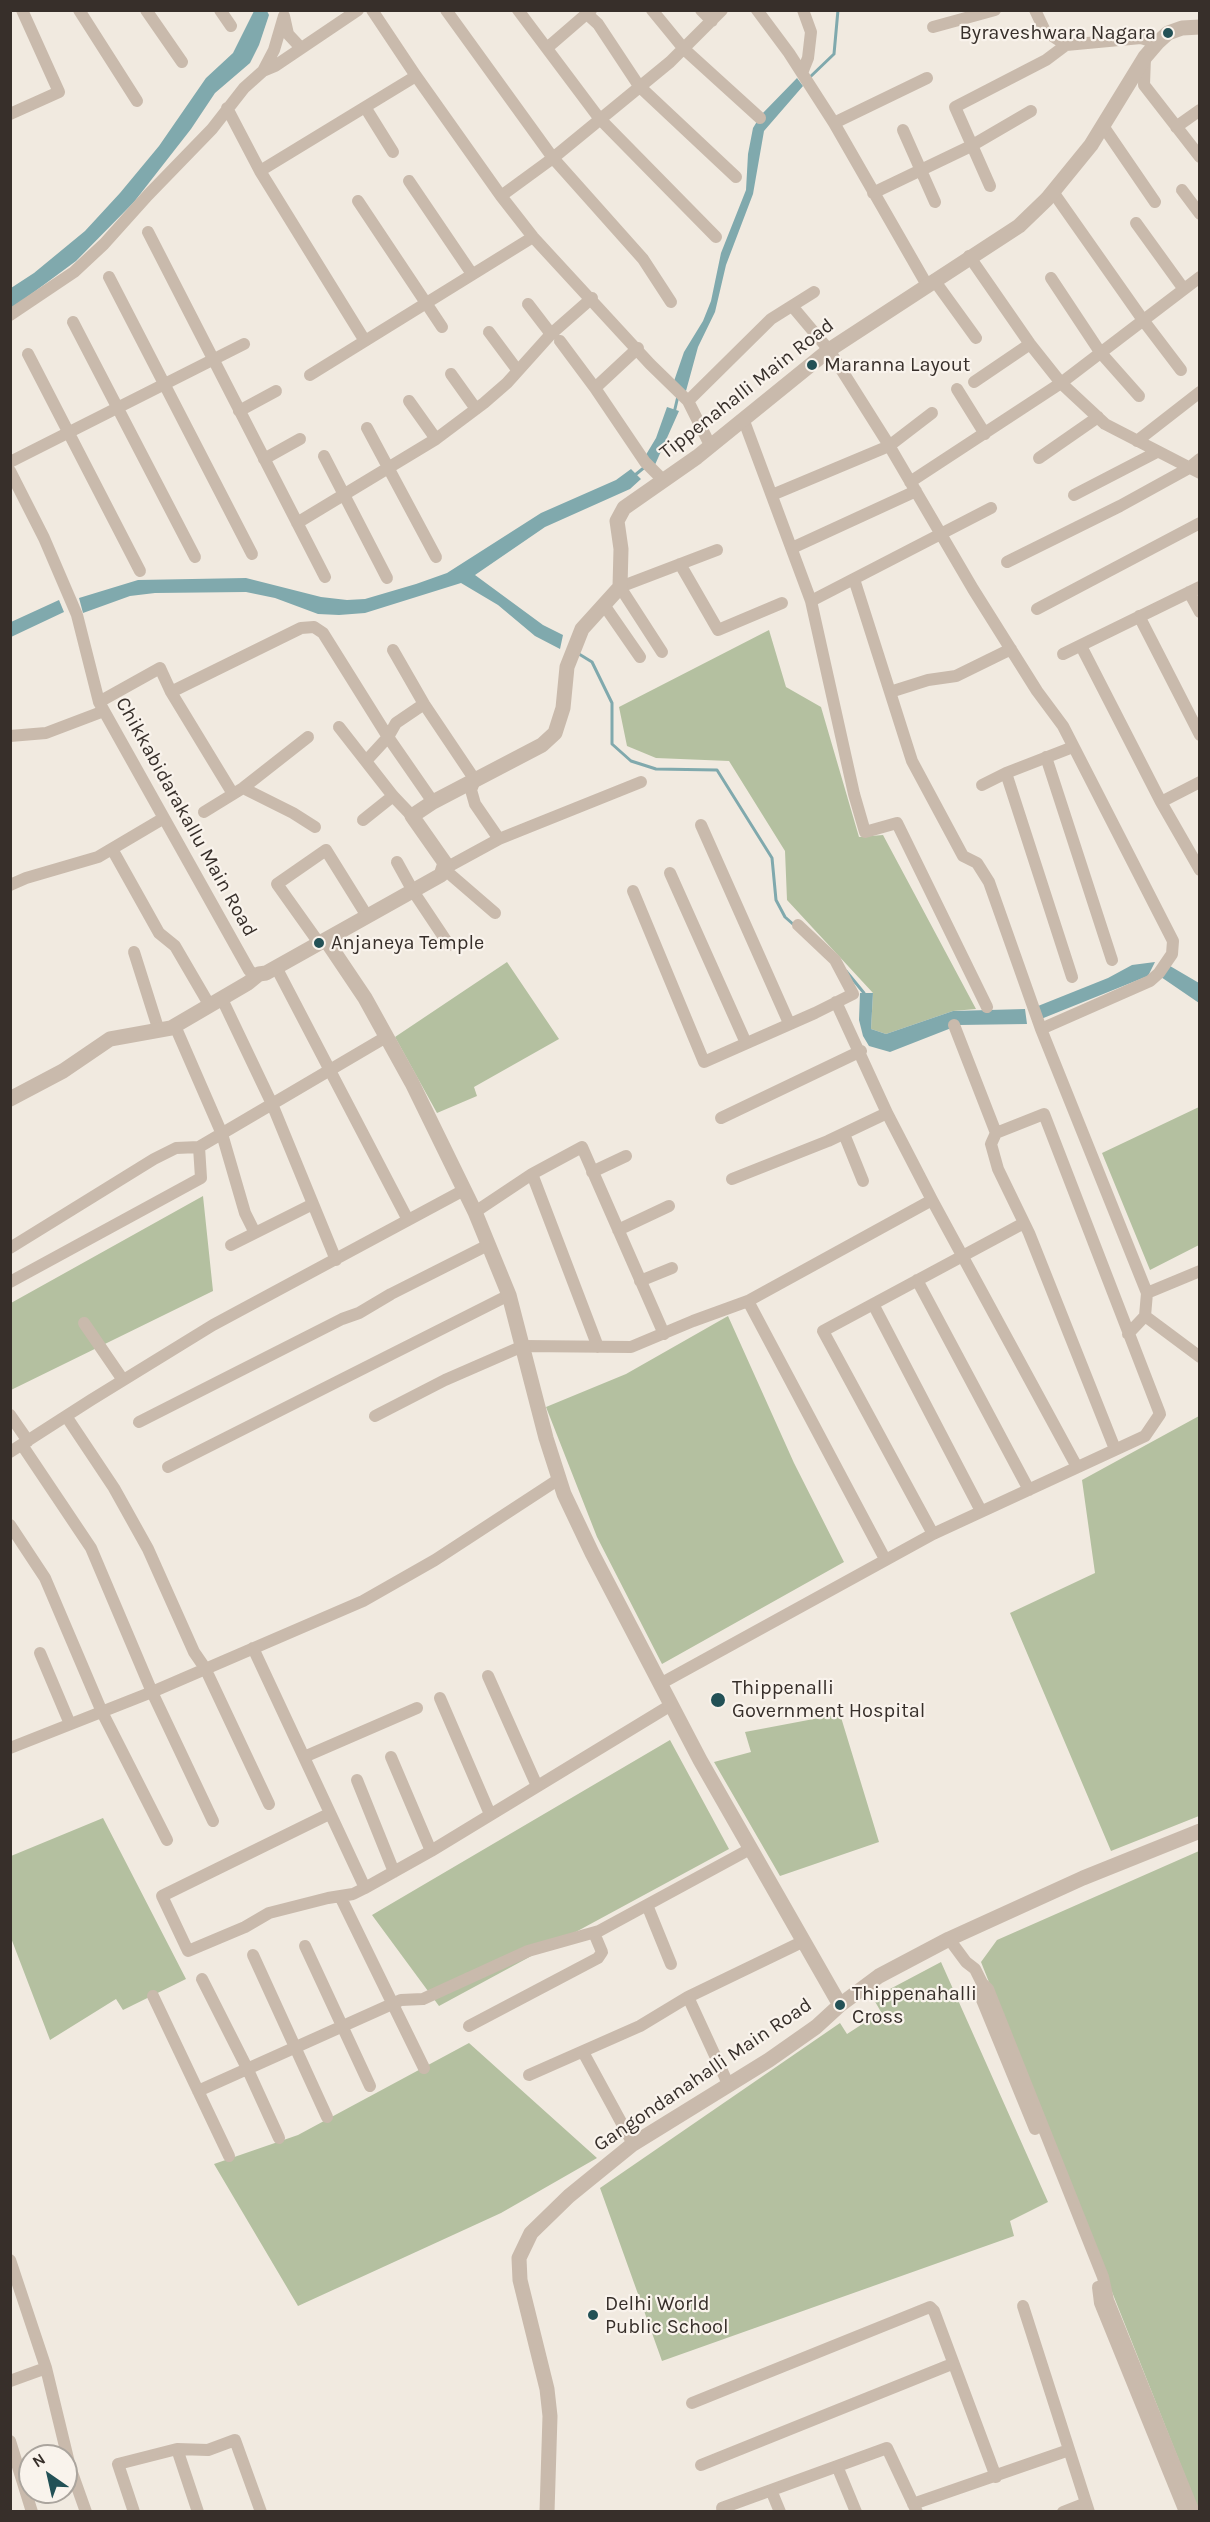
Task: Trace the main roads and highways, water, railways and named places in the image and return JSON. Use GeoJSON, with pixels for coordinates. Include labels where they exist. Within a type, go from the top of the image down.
{"type":"FeatureCollection","features":[{"type":"Feature","properties":{"kind":"water"},"geometry":{"type":"Polygon","coordinates":[[[254,11],[267,11],[269,15],[250,63],[215,93],[191,129],[134,202],[76,261],[11,309],[11,288],[34,273],[85,231],[120,193],[159,146],[206,78],[233,53],[254,11]]]}},
{"type":"Feature","properties":{"kind":"water"},"geometry":{"type":"Polygon","coordinates":[[[797,78],[803,86],[764,131],[753,194],[726,265],[715,312],[698,347],[686,391],[673,384],[684,352],[703,321],[711,301],[721,253],[746,190],[748,154],[753,128],[761,115],[797,78]]]}},
{"type":"Feature","properties":{"kind":"water"},"geometry":{"type":"Polygon","coordinates":[[[667,407],[679,411],[654,467],[644,458],[656,438],[667,407]]]}},
{"type":"Feature","properties":{"kind":"water"},"geometry":{"type":"Polygon","coordinates":[[[631,469],[641,479],[630,489],[545,527],[475,575],[543,625],[563,635],[560,649],[535,636],[498,605],[461,583],[365,613],[339,615],[318,614],[275,598],[246,592],[155,593],[130,596],[83,613],[79,598],[138,580],[246,578],[321,597],[347,600],[365,599],[447,573],[541,513],[616,480],[631,469]]]}},
{"type":"Feature","properties":{"kind":"water"},"geometry":{"type":"Polygon","coordinates":[[[59,600],[64,612],[11,637],[11,622],[59,600]]]}},
{"type":"Feature","properties":{"kind":"water"},"geometry":{"type":"Polygon","coordinates":[[[1155,962],[1148,976],[1041,1019],[1038,1006],[1108,978],[1132,965],[1155,962]]]}},
{"type":"Feature","properties":{"kind":"water"},"geometry":{"type":"Polygon","coordinates":[[[1170,966],[1199,983],[1199,1003],[1161,977],[1170,966]]]}},
{"type":"Feature","properties":{"kind":"water"},"geometry":{"type":"Polygon","coordinates":[[[860,993],[873,993],[871,1029],[886,1034],[953,1011],[1025,1009],[1027,1024],[959,1025],[890,1052],[869,1046],[863,1036],[859,1020],[860,993]]]}},
{"type":"Feature","properties":{"kind":"waterway"},"geometry":{"type":"LineString","coordinates":[[809,78],[834,54],[838,10]]}},
{"type":"Feature","properties":{"kind":"waterway"},"geometry":{"type":"LineString","coordinates":[[674,413],[678,396]]}},
{"type":"Feature","properties":{"kind":"waterway"},"geometry":{"type":"LineString","coordinates":[[635,475],[646,466]]}},
{"type":"Feature","properties":{"kind":"waterway"},"geometry":{"type":"LineString","coordinates":[[579,654],[592,662],[612,703],[612,744],[631,761],[656,769],[717,770],[772,858],[776,900],[785,917],[794,925]]}},
{"type":"Feature","properties":{"kind":"waterway"},"geometry":{"type":"LineString","coordinates":[[846,971],[864,993],[864,997]]}},
{"type":"Feature","properties":{"kind":"place","name":"Byraveshwara Nagara"},"geometry":{"type":"Point","coordinates":[1168,33]}},
{"type":"Feature","properties":{"kind":"place","name":"Maranna Layout"},"geometry":{"type":"Point","coordinates":[812,365]}},
{"type":"Feature","properties":{"kind":"place","name":"Anjaneya Temple"},"geometry":{"type":"Point","coordinates":[319,943]}},
{"type":"Feature","properties":{"kind":"place","name":"Thippenalli Government Hospital"},"geometry":{"type":"Point","coordinates":[718,1700]}},
{"type":"Feature","properties":{"kind":"place","name":"Thippenahalli Cross"},"geometry":{"type":"Point","coordinates":[840,2005]}},
{"type":"Feature","properties":{"kind":"place","name":"Delhi World Public School"},"geometry":{"type":"Point","coordinates":[593,2315]}}]}
